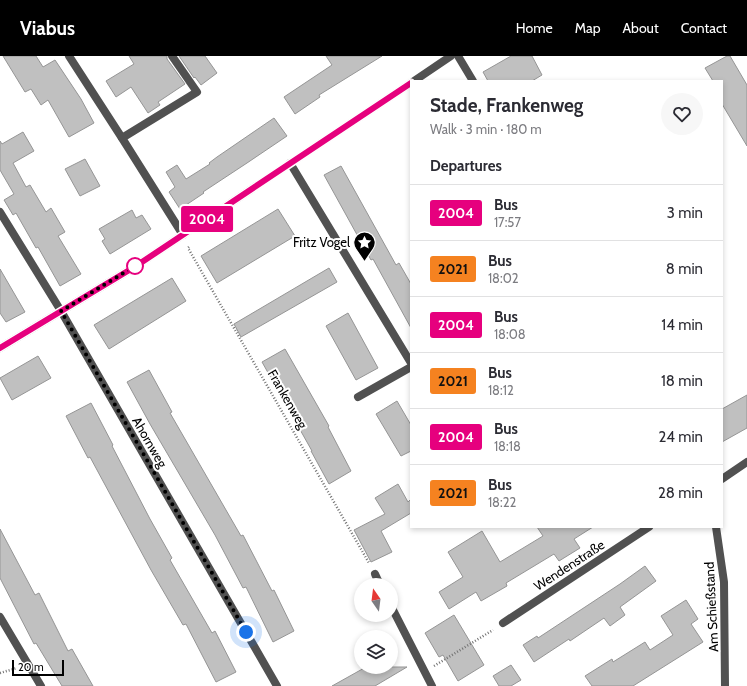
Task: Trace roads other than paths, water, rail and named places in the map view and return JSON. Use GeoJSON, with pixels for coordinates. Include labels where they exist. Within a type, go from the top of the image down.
{"type":"FeatureCollection","features":[{"type":"Feature","properties":{"kind":"street"},"geometry":{"type":"LineString","coordinates":[[69,56],[122,138],[187,233]]}},
{"type":"Feature","properties":{"kind":"street"},"geometry":{"type":"LineString","coordinates":[[122,138],[196,92],[172,56]]}},
{"type":"Feature","properties":{"kind":"street"},"geometry":{"type":"LineString","coordinates":[[416,80],[452,56]]}},
{"type":"Feature","properties":{"kind":"street"},"geometry":{"type":"LineString","coordinates":[[458,56],[472,80]]}},
{"type":"Feature","properties":{"kind":"street"},"geometry":{"type":"LineString","coordinates":[[0,348],[136,266],[410,84]]}},
{"type":"Feature","properties":{"kind":"street"},"geometry":{"type":"LineString","coordinates":[[290,163],[410,361]]}},
{"type":"Feature","properties":{"kind":"street","name":"Ahornweg"},"geometry":{"type":"LineString","coordinates":[[0,212],[61,311],[277,686]]}},
{"type":"Feature","properties":{"kind":"street"},"geometry":{"type":"LineString","coordinates":[[358,397],[410,368]]}},
{"type":"Feature","properties":{"kind":"street"},"geometry":{"type":"LineString","coordinates":[[723,478],[747,462]]}},
{"type":"Feature","properties":{"kind":"street","name":"Wendenstraße"},"geometry":{"type":"LineString","coordinates":[[503,623],[646,528]]}},
{"type":"Feature","properties":{"kind":"street","name":"Am Schießstand"},"geometry":{"type":"LineString","coordinates":[[716,528],[724,582],[725,686]]}},
{"type":"Feature","properties":{"kind":"street"},"geometry":{"type":"LineString","coordinates":[[375,574],[377,578]]}},
{"type":"Feature","properties":{"kind":"street"},"geometry":{"type":"LineString","coordinates":[[0,617],[41,686]]}},
{"type":"Feature","properties":{"kind":"street"},"geometry":{"type":"LineString","coordinates":[[398,620],[432,686]]}},
{"type":"Feature","properties":{"kind":"place","name":"Fritz Vogel"},"geometry":{"type":"Point","coordinates":[365,262]}}]}
